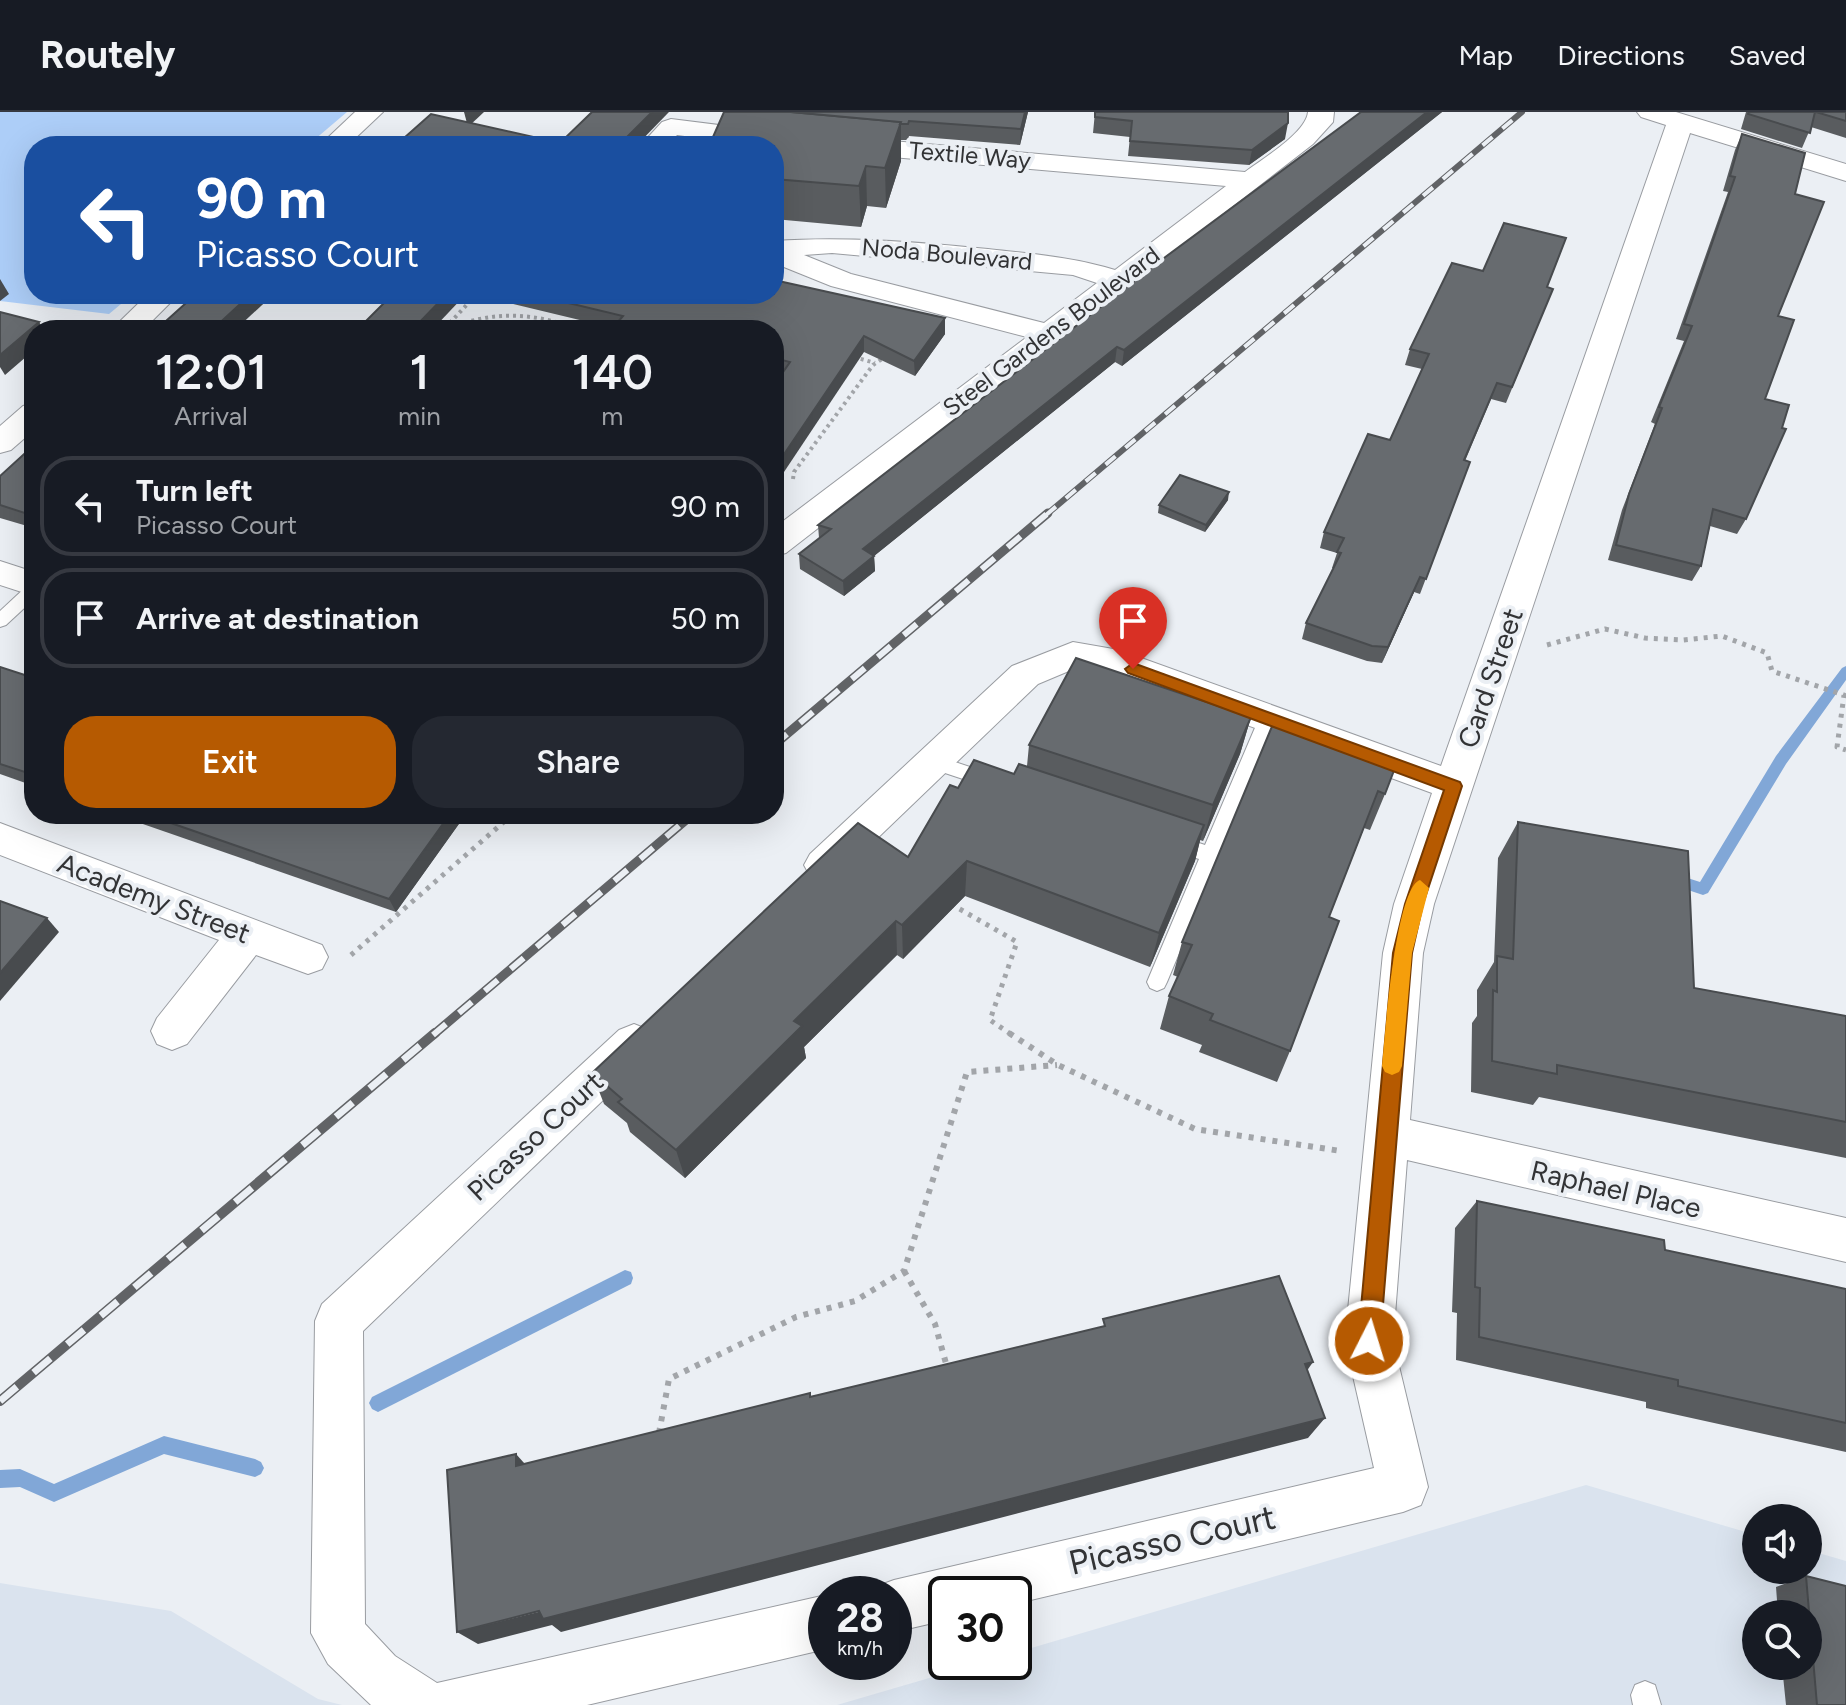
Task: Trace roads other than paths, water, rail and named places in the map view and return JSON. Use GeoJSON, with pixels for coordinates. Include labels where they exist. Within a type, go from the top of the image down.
{"type":"FeatureCollection","features":[{"type":"Feature","properties":{"kind":"street"},"geometry":{"type":"LineString","coordinates":[[343,136],[370,112]]}},
{"type":"Feature","properties":{"kind":"street","name":"Steel Gardens Boulevard"},"geometry":{"type":"LineString","coordinates":[[784,537],[1304,139],[1320,122],[1321,112]]}},
{"type":"Feature","properties":{"kind":"street"},"geometry":{"type":"LineString","coordinates":[[1665,117],[1846,173]]}},
{"type":"Feature","properties":{"kind":"street","name":"Card Street"},"geometry":{"type":"LineString","coordinates":[[1403,1487],[1369,1341],[1403,953],[1414,904],[1600,349],[1665,117]]}},
{"type":"Feature","properties":{"kind":"street","name":"Textile Way"},"geometry":{"type":"LineString","coordinates":[[662,136],[671,127],[753,136]]}},
{"type":"Feature","properties":{"kind":"street","name":"Textile Way"},"geometry":{"type":"LineString","coordinates":[[784,139],[1249,180]]}},
{"type":"Feature","properties":{"kind":"street","name":"Noda Boulevard"},"geometry":{"type":"LineString","coordinates":[[784,250],[832,245],[934,252],[1076,267],[1117,280]]}},
{"type":"Feature","properties":{"kind":"street","name":"Noda Boulevard"},"geometry":{"type":"LineString","coordinates":[[784,255],[841,280],[1048,333]]}},
{"type":"Feature","properties":{"kind":"street"},"geometry":{"type":"LineString","coordinates":[[137,320],[154,304]]}},
{"type":"Feature","properties":{"kind":"street"},"geometry":{"type":"LineString","coordinates":[[0,443],[24,422]]}},
{"type":"Feature","properties":{"kind":"street"},"geometry":{"type":"LineString","coordinates":[[0,573],[24,582]]}},
{"type":"Feature","properties":{"kind":"street"},"geometry":{"type":"LineString","coordinates":[[793,894],[1025,675],[1073,655],[1106,659],[1454,786]]}},
{"type":"Feature","properties":{"kind":"street","name":"Academy Street"},"geometry":{"type":"LineString","coordinates":[[0,839],[308,957]]}},
{"type":"Feature","properties":{"kind":"street"},"geometry":{"type":"LineString","coordinates":[[172,1031],[248,934]]}},
{"type":"Feature","properties":{"kind":"street","name":"Picasso Court"},"geometry":{"type":"LineString","coordinates":[[424,1705],[395,1692],[354,1654],[338,1633],[339,1321],[665,1014]]}},
{"type":"Feature","properties":{"kind":"street","name":"Raphael Place"},"geometry":{"type":"LineString","coordinates":[[1386,1147],[1846,1240]]}},
{"type":"Feature","properties":{"kind":"street","name":"Picasso Court"},"geometry":{"type":"LineString","coordinates":[[912,1602],[1403,1487]]}},
{"type":"Feature","properties":{"kind":"street"},"geometry":{"type":"LineString","coordinates":[[450,1705],[520,1693],[808,1626]]}},
{"type":"Feature","properties":{"kind":"lane"},"geometry":{"type":"LineString","coordinates":[[0,621],[24,596]]}},
{"type":"Feature","properties":{"kind":"lane"},"geometry":{"type":"LineString","coordinates":[[1157,982],[1269,716]]}},
{"type":"Feature","properties":{"kind":"lane"},"geometry":{"type":"LineString","coordinates":[[934,762],[1007,786]]}},
{"type":"Feature","properties":{"kind":"lane"},"geometry":{"type":"LineString","coordinates":[[1152,835],[1210,855]]}},
{"type":"Feature","properties":{"kind":"waterway"},"geometry":{"type":"LineString","coordinates":[[1675,880],[1703,889],[1781,760],[1846,671]]}},
{"type":"Feature","properties":{"kind":"waterway"},"geometry":{"type":"LineString","coordinates":[[378,1403],[625,1278]]}},
{"type":"Feature","properties":{"kind":"waterway"},"geometry":{"type":"LineString","coordinates":[[0,1479],[20,1478],[54,1493],[164,1445],[255,1468]]}},
{"type":"Feature","properties":{"kind":"railway"},"geometry":{"type":"LineString","coordinates":[[1046,515],[1522,112]]}},
{"type":"Feature","properties":{"kind":"railway"},"geometry":{"type":"LineString","coordinates":[[784,737],[1048,513]]}},
{"type":"Feature","properties":{"kind":"railway"},"geometry":{"type":"LineString","coordinates":[[433,1035],[681,824]]}},
{"type":"Feature","properties":{"kind":"railway"},"geometry":{"type":"LineString","coordinates":[[0,1401],[435,1033]]}}]}
